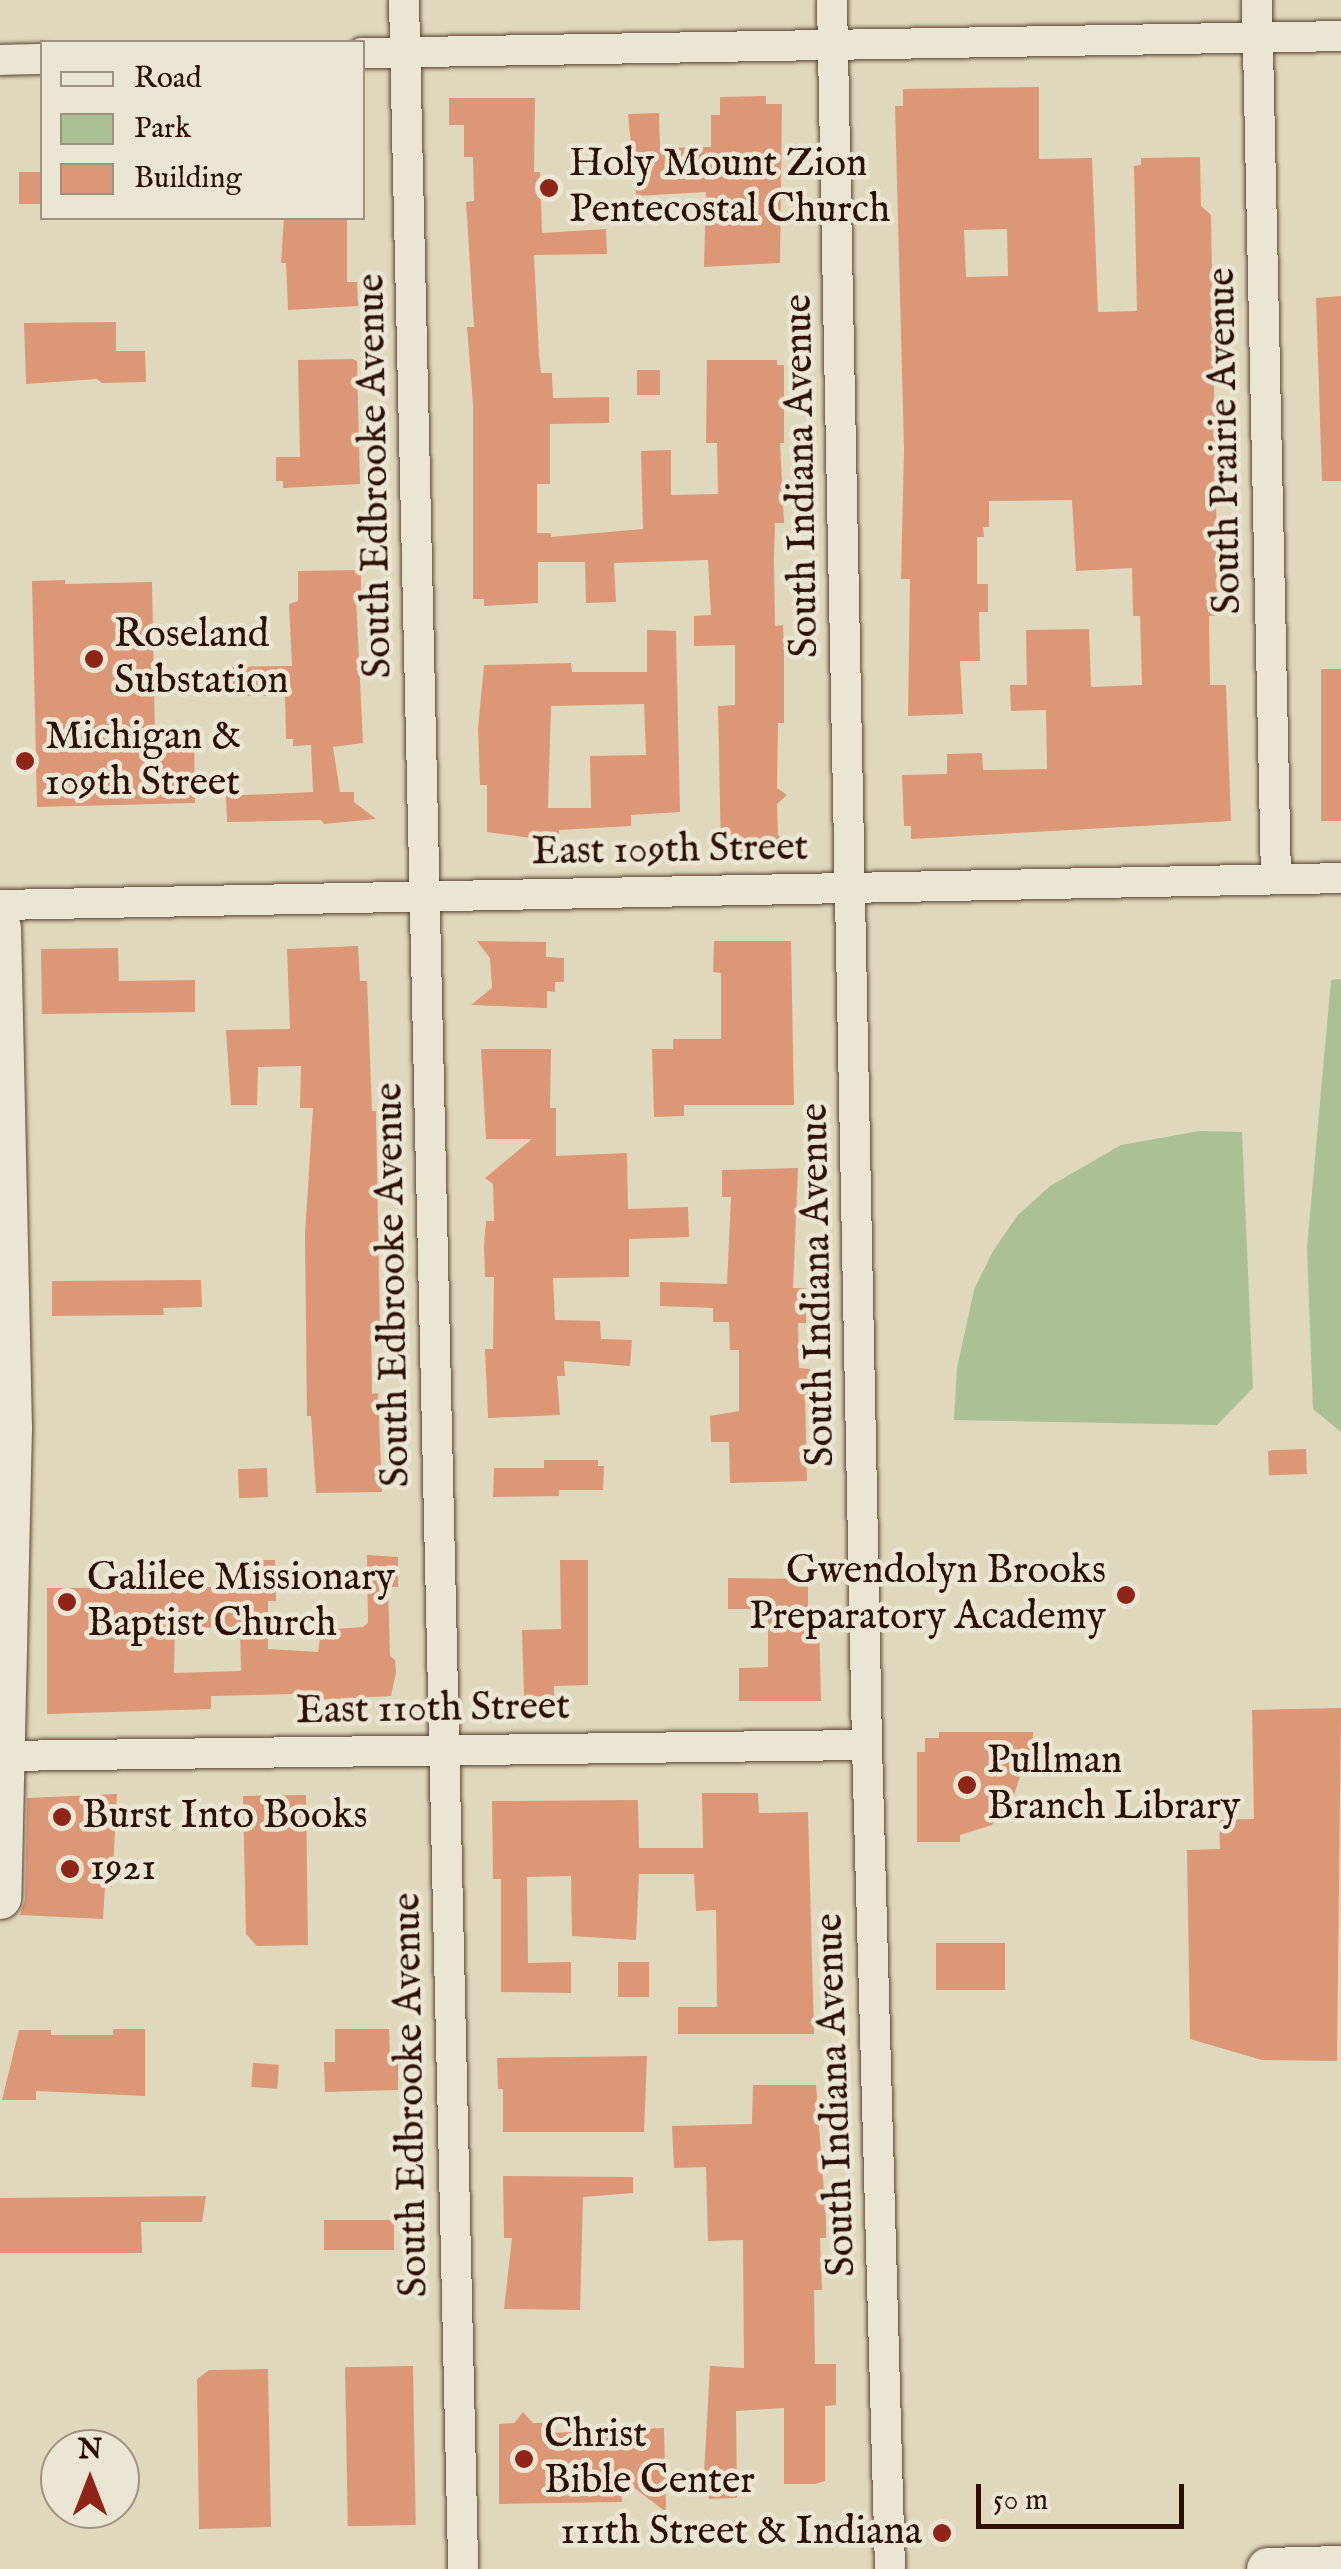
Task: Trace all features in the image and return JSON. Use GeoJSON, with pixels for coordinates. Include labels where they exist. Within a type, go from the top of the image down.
{"type":"FeatureCollection","features":[{"type":"Feature","properties":{"kind":"main road"},"geometry":{"type":"LineString","coordinates":[[0,928],[11,1428],[0,1898]]}},
{"type":"Feature","properties":{"kind":"main road"},"geometry":{"type":"LineString","coordinates":[[1268,2569],[1341,2567]]}},
{"type":"Feature","properties":{"kind":"street","name":"South Edbrooke Avenue"},"geometry":{"type":"LineString","coordinates":[[404,0],[463,2569]]}},
{"type":"Feature","properties":{"kind":"street","name":"South Indiana Avenue"},"geometry":{"type":"LineString","coordinates":[[832,0],[867,1745],[890,2569]]}},
{"type":"Feature","properties":{"kind":"street","name":"South Prairie Avenue"},"geometry":{"type":"LineString","coordinates":[[1256,0],[1276,879]]}},
{"type":"Feature","properties":{"kind":"street"},"geometry":{"type":"LineString","coordinates":[[365,53],[1341,36]]}},
{"type":"Feature","properties":{"kind":"street"},"geometry":{"type":"LineString","coordinates":[[0,60],[40,59]]}},
{"type":"Feature","properties":{"kind":"street","name":"East 109th Street"},"geometry":{"type":"LineString","coordinates":[[0,905],[1341,878]]}},
{"type":"Feature","properties":{"kind":"street","name":"East 110th Street"},"geometry":{"type":"LineString","coordinates":[[2,1756],[867,1745]]}},
{"type":"Feature","properties":{"kind":"green space"},"geometry":{"type":"Polygon","coordinates":[[[1341,979],[1341,1432],[1313,1409],[1307,1248],[1331,980],[1341,979]]]}},
{"type":"Feature","properties":{"kind":"green space"},"geometry":{"type":"Polygon","coordinates":[[[1199,1131],[1242,1132],[1253,1388],[1217,1425],[954,1420],[957,1368],[974,1290],[993,1251],[1017,1216],[1050,1186],[1121,1145],[1199,1131]]]}},
{"type":"Feature","properties":{"kind":"building"},"geometry":{"type":"Polygon","coordinates":[[[1039,87],[1039,159],[1092,158],[1098,312],[1137,311],[1134,166],[1141,165],[1141,158],[1200,157],[1201,206],[1211,215],[1218,616],[1209,616],[1210,685],[1226,685],[1231,821],[911,839],[911,826],[904,826],[902,775],[947,774],[947,754],[982,753],[983,770],[1047,769],[1046,710],[1011,711],[1010,685],[1027,685],[1026,630],[1089,629],[1091,687],[1142,685],[1140,616],[1133,616],[1132,568],[1076,571],[1072,500],[989,501],[989,527],[983,527],[984,537],[977,537],[977,584],[988,584],[988,612],[979,612],[980,661],[960,661],[963,714],[908,716],[910,579],[901,579],[904,449],[895,106],[903,106],[903,89],[1039,87]],[[1007,229],[964,230],[966,277],[1008,276],[1007,229]]]}},
{"type":"Feature","properties":{"kind":"building"},"geometry":{"type":"Polygon","coordinates":[[[766,96],[766,104],[782,104],[780,263],[704,267],[706,192],[636,196],[628,114],[659,113],[660,148],[711,147],[711,115],[720,115],[720,97],[766,96]]]}},
{"type":"Feature","properties":{"kind":"building"},"geometry":{"type":"Polygon","coordinates":[[[449,98],[535,98],[534,172],[540,172],[542,233],[606,229],[607,254],[534,255],[541,373],[552,373],[553,398],[609,397],[609,423],[550,424],[550,484],[537,484],[537,533],[551,533],[551,537],[643,529],[641,451],[671,450],[671,495],[718,494],[717,443],[706,443],[707,360],[777,360],[777,365],[784,365],[784,443],[780,443],[784,523],[775,523],[774,560],[775,626],[783,625],[784,649],[784,723],[778,723],[777,788],[787,795],[777,804],[778,835],[796,852],[721,854],[718,706],[735,705],[735,645],[694,646],[694,616],[711,615],[708,560],[614,563],[616,602],[586,603],[585,562],[538,562],[538,603],[484,606],[484,599],[473,599],[473,404],[467,327],[474,327],[466,202],[474,201],[473,157],[464,157],[464,125],[449,125],[449,98]]]}},
{"type":"Feature","properties":{"kind":"building"},"geometry":{"type":"Polygon","coordinates":[[[19,172],[40,172],[40,204],[19,204],[19,172]]]}},
{"type":"Feature","properties":{"kind":"building"},"geometry":{"type":"Polygon","coordinates":[[[284,220],[347,220],[347,282],[357,282],[358,306],[288,310],[286,263],[281,263],[284,220]]]}},
{"type":"Feature","properties":{"kind":"building"},"geometry":{"type":"Polygon","coordinates":[[[1341,296],[1341,481],[1322,481],[1316,298],[1341,296]]]}},
{"type":"Feature","properties":{"kind":"building"},"geometry":{"type":"Polygon","coordinates":[[[116,322],[116,351],[145,351],[146,382],[102,383],[97,379],[26,384],[24,323],[116,322]]]}},
{"type":"Feature","properties":{"kind":"building"},"geometry":{"type":"Polygon","coordinates":[[[298,360],[357,361],[360,484],[283,488],[283,481],[276,481],[276,457],[300,457],[298,360]]]}},
{"type":"Feature","properties":{"kind":"building"},"geometry":{"type":"Polygon","coordinates":[[[637,370],[660,370],[660,395],[637,395],[637,370]]]}},
{"type":"Feature","properties":{"kind":"building"},"geometry":{"type":"Polygon","coordinates":[[[361,570],[361,598],[356,598],[363,743],[333,747],[340,792],[354,792],[354,802],[376,819],[324,824],[321,820],[227,822],[226,796],[313,792],[311,745],[293,746],[293,739],[286,739],[285,696],[224,696],[224,667],[292,666],[289,604],[298,601],[298,571],[361,570]]]}},
{"type":"Feature","properties":{"kind":"building","name":"Roseland Substation"},"geometry":{"type":"Polygon","coordinates":[[[65,580],[65,584],[152,582],[155,735],[194,734],[195,803],[37,807],[32,581],[65,580]]]}},
{"type":"Feature","properties":{"kind":"building"},"geometry":{"type":"Polygon","coordinates":[[[647,630],[676,631],[680,812],[631,815],[631,826],[559,830],[559,834],[531,834],[531,838],[487,832],[487,785],[480,785],[478,728],[484,665],[571,663],[572,672],[647,672],[647,630]],[[644,704],[551,706],[548,808],[591,808],[590,756],[646,755],[644,704]]]}},
{"type":"Feature","properties":{"kind":"building"},"geometry":{"type":"Polygon","coordinates":[[[1321,669],[1341,669],[1341,821],[1321,821],[1321,669]]]}},
{"type":"Feature","properties":{"kind":"building"},"geometry":{"type":"Polygon","coordinates":[[[477,941],[546,942],[546,957],[564,958],[564,982],[555,982],[555,992],[547,991],[547,1008],[471,1005],[492,988],[490,958],[477,941]]]}},
{"type":"Feature","properties":{"kind":"building"},"geometry":{"type":"Polygon","coordinates":[[[714,941],[791,941],[794,1105],[684,1105],[684,1116],[654,1117],[652,1049],[673,1049],[673,1039],[721,1039],[721,973],[713,972],[714,941]]]}},
{"type":"Feature","properties":{"kind":"building"},"geometry":{"type":"Polygon","coordinates":[[[358,946],[360,981],[367,981],[372,1111],[376,1111],[380,1329],[371,1329],[372,1394],[378,1393],[382,1492],[316,1493],[311,1416],[307,1416],[305,1234],[313,1108],[300,1108],[301,1066],[258,1067],[257,1105],[231,1105],[226,1030],[290,1029],[287,949],[358,946]]]}},
{"type":"Feature","properties":{"kind":"building"},"geometry":{"type":"Polygon","coordinates":[[[118,948],[119,981],[195,980],[195,1012],[42,1014],[41,949],[118,948]]]}},
{"type":"Feature","properties":{"kind":"building"},"geometry":{"type":"Polygon","coordinates":[[[481,1049],[551,1049],[550,1108],[556,1108],[556,1156],[627,1153],[628,1209],[688,1207],[689,1237],[629,1239],[629,1277],[553,1278],[555,1320],[600,1321],[601,1339],[632,1340],[630,1366],[564,1361],[565,1376],[557,1376],[560,1415],[488,1418],[485,1349],[493,1349],[494,1277],[485,1277],[484,1246],[486,1221],[494,1221],[493,1184],[485,1178],[532,1139],[486,1139],[481,1049]]]}},
{"type":"Feature","properties":{"kind":"building"},"geometry":{"type":"Polygon","coordinates":[[[798,1168],[793,1288],[806,1288],[806,1323],[798,1323],[799,1368],[810,1369],[810,1395],[805,1395],[807,1481],[730,1483],[729,1442],[711,1442],[710,1416],[739,1411],[739,1350],[730,1350],[729,1322],[713,1322],[713,1308],[660,1306],[660,1282],[727,1284],[731,1197],[722,1197],[722,1170],[798,1168]]]}},
{"type":"Feature","properties":{"kind":"building"},"geometry":{"type":"Polygon","coordinates":[[[201,1280],[202,1307],[163,1308],[164,1315],[52,1316],[52,1281],[201,1280]]]}},
{"type":"Feature","properties":{"kind":"building"},"geometry":{"type":"Polygon","coordinates":[[[1306,1449],[1307,1474],[1269,1475],[1268,1450],[1306,1449]]]}},
{"type":"Feature","properties":{"kind":"building"},"geometry":{"type":"Polygon","coordinates":[[[544,1460],[598,1460],[598,1466],[604,1466],[603,1490],[559,1490],[559,1496],[493,1497],[494,1468],[544,1468],[544,1460]]]}},
{"type":"Feature","properties":{"kind":"building"},"geometry":{"type":"Polygon","coordinates":[[[267,1468],[268,1497],[239,1498],[238,1469],[267,1468]]]}},
{"type":"Feature","properties":{"kind":"building"},"geometry":{"type":"Polygon","coordinates":[[[367,1555],[398,1557],[398,1587],[388,1587],[390,1656],[395,1660],[396,1672],[391,1696],[295,1701],[294,1694],[211,1696],[211,1709],[47,1714],[47,1588],[238,1587],[238,1560],[275,1560],[276,1601],[268,1601],[268,1649],[318,1652],[321,1630],[363,1627],[368,1623],[367,1555]],[[240,1627],[175,1628],[174,1673],[241,1671],[240,1627]]]}},
{"type":"Feature","properties":{"kind":"building"},"geometry":{"type":"Polygon","coordinates":[[[560,1560],[588,1560],[588,1685],[554,1686],[554,1696],[524,1697],[522,1630],[561,1629],[560,1560]]]}},
{"type":"Feature","properties":{"kind":"building"},"geometry":{"type":"Polygon","coordinates":[[[728,1578],[808,1579],[808,1620],[819,1619],[821,1701],[739,1701],[739,1668],[768,1667],[768,1609],[728,1609],[728,1578]]]}},
{"type":"Feature","properties":{"kind":"building"},"geometry":{"type":"Polygon","coordinates":[[[1341,1708],[1337,2061],[1262,2060],[1190,2039],[1187,1850],[1220,1849],[1219,1820],[1254,1819],[1252,1710],[1341,1708]]]}},
{"type":"Feature","properties":{"kind":"building","name":"Pullman Branch Library"},"geometry":{"type":"Polygon","coordinates":[[[939,1732],[1033,1732],[1033,1773],[1021,1773],[1011,1805],[992,1825],[960,1835],[960,1842],[917,1842],[917,1752],[925,1752],[925,1738],[939,1738],[939,1732]]]}},
{"type":"Feature","properties":{"kind":"building"},"geometry":{"type":"Polygon","coordinates":[[[702,1793],[758,1793],[759,1813],[808,1812],[814,2034],[678,2034],[678,2007],[717,2007],[716,1910],[696,1911],[694,1874],[639,1874],[636,1940],[572,1936],[571,1876],[527,1877],[528,1963],[571,1962],[571,1993],[501,1992],[501,1879],[493,1879],[492,1801],[638,1800],[639,1848],[703,1848],[702,1793]]]}},
{"type":"Feature","properties":{"kind":"building"},"geometry":{"type":"Polygon","coordinates":[[[117,1794],[112,1887],[105,1886],[103,1919],[20,1915],[25,1899],[27,1798],[117,1794]]]}},
{"type":"Feature","properties":{"kind":"building"},"geometry":{"type":"Polygon","coordinates":[[[306,1795],[308,1945],[257,1946],[246,1934],[243,1796],[306,1795]]]}},
{"type":"Feature","properties":{"kind":"building"},"geometry":{"type":"Polygon","coordinates":[[[936,1943],[1005,1943],[1005,1990],[936,1990],[936,1943]]]}},
{"type":"Feature","properties":{"kind":"building"},"geometry":{"type":"Polygon","coordinates":[[[618,1962],[649,1962],[649,1997],[618,1997],[618,1962]]]}},
{"type":"Feature","properties":{"kind":"building"},"geometry":{"type":"Polygon","coordinates":[[[113,2029],[145,2029],[145,2096],[36,2091],[36,2100],[2,2100],[19,2030],[51,2030],[51,2035],[113,2035],[113,2029]]]}},
{"type":"Feature","properties":{"kind":"building"},"geometry":{"type":"Polygon","coordinates":[[[335,2029],[389,2029],[390,2061],[398,2061],[398,2090],[325,2092],[324,2062],[335,2062],[335,2029]]]}},
{"type":"Feature","properties":{"kind":"building"},"geometry":{"type":"Polygon","coordinates":[[[647,2056],[644,2132],[503,2132],[503,2089],[498,2089],[497,2058],[647,2056]]]}},
{"type":"Feature","properties":{"kind":"building"},"geometry":{"type":"Polygon","coordinates":[[[253,2063],[279,2065],[277,2089],[251,2087],[253,2063]]]}},
{"type":"Feature","properties":{"kind":"building"},"geometry":{"type":"Polygon","coordinates":[[[753,2085],[816,2085],[826,2238],[820,2238],[822,2290],[814,2290],[815,2364],[836,2364],[836,2405],[825,2406],[825,2481],[815,2484],[784,2484],[784,2408],[736,2411],[737,2498],[709,2499],[704,2474],[710,2366],[744,2368],[743,2240],[708,2241],[706,2167],[674,2168],[672,2126],[752,2124],[753,2085]]]}},
{"type":"Feature","properties":{"kind":"building"},"geometry":{"type":"Polygon","coordinates":[[[503,2176],[633,2177],[633,2193],[583,2197],[580,2310],[504,2309],[512,2238],[504,2238],[503,2176]]]}},
{"type":"Feature","properties":{"kind":"building"},"geometry":{"type":"Polygon","coordinates":[[[206,2196],[202,2222],[141,2222],[142,2253],[0,2253],[0,2198],[206,2196]]]}},
{"type":"Feature","properties":{"kind":"building"},"geometry":{"type":"Polygon","coordinates":[[[324,2220],[394,2220],[394,2250],[324,2250],[324,2220]]]}},
{"type":"Feature","properties":{"kind":"building"},"geometry":{"type":"Polygon","coordinates":[[[413,2366],[416,2525],[348,2526],[345,2367],[413,2366]]]}},
{"type":"Feature","properties":{"kind":"building"},"geometry":{"type":"Polygon","coordinates":[[[268,2369],[271,2527],[199,2529],[197,2379],[209,2370],[268,2369]]]}},
{"type":"Feature","properties":{"kind":"building"},"geometry":{"type":"Polygon","coordinates":[[[523,2412],[533,2423],[549,2423],[549,2433],[664,2428],[666,2512],[621,2478],[622,2502],[499,2504],[499,2424],[514,2423],[523,2412]]]}},
{"type":"Feature","properties":{"kind":"place","name":"Holy Mount Zion Pentecostal Church"},"geometry":{"type":"Point","coordinates":[549,188]}},
{"type":"Feature","properties":{"kind":"place","name":"Roseland Substation"},"geometry":{"type":"Point","coordinates":[94,659]}},
{"type":"Feature","properties":{"kind":"place","name":"Michigan & 109th Street"},"geometry":{"type":"Point","coordinates":[25,761]}},
{"type":"Feature","properties":{"kind":"place","name":"Gwendolyn Brooks Preparatory Academy"},"geometry":{"type":"Point","coordinates":[1126,1595]}},
{"type":"Feature","properties":{"kind":"place","name":"Galilee Missionary Baptist Church"},"geometry":{"type":"Point","coordinates":[67,1602]}},
{"type":"Feature","properties":{"kind":"place","name":"Pullman Branch Library"},"geometry":{"type":"Point","coordinates":[967,1785]}},
{"type":"Feature","properties":{"kind":"place","name":"Burst Into Books"},"geometry":{"type":"Point","coordinates":[62,1817]}},
{"type":"Feature","properties":{"kind":"place","name":"1921"},"geometry":{"type":"Point","coordinates":[70,1869]}},
{"type":"Feature","properties":{"kind":"place","name":"Christ Bible Center"},"geometry":{"type":"Point","coordinates":[524,2459]}},
{"type":"Feature","properties":{"kind":"place","name":"111th Street & Indiana"},"geometry":{"type":"Point","coordinates":[942,2533]}}]}
